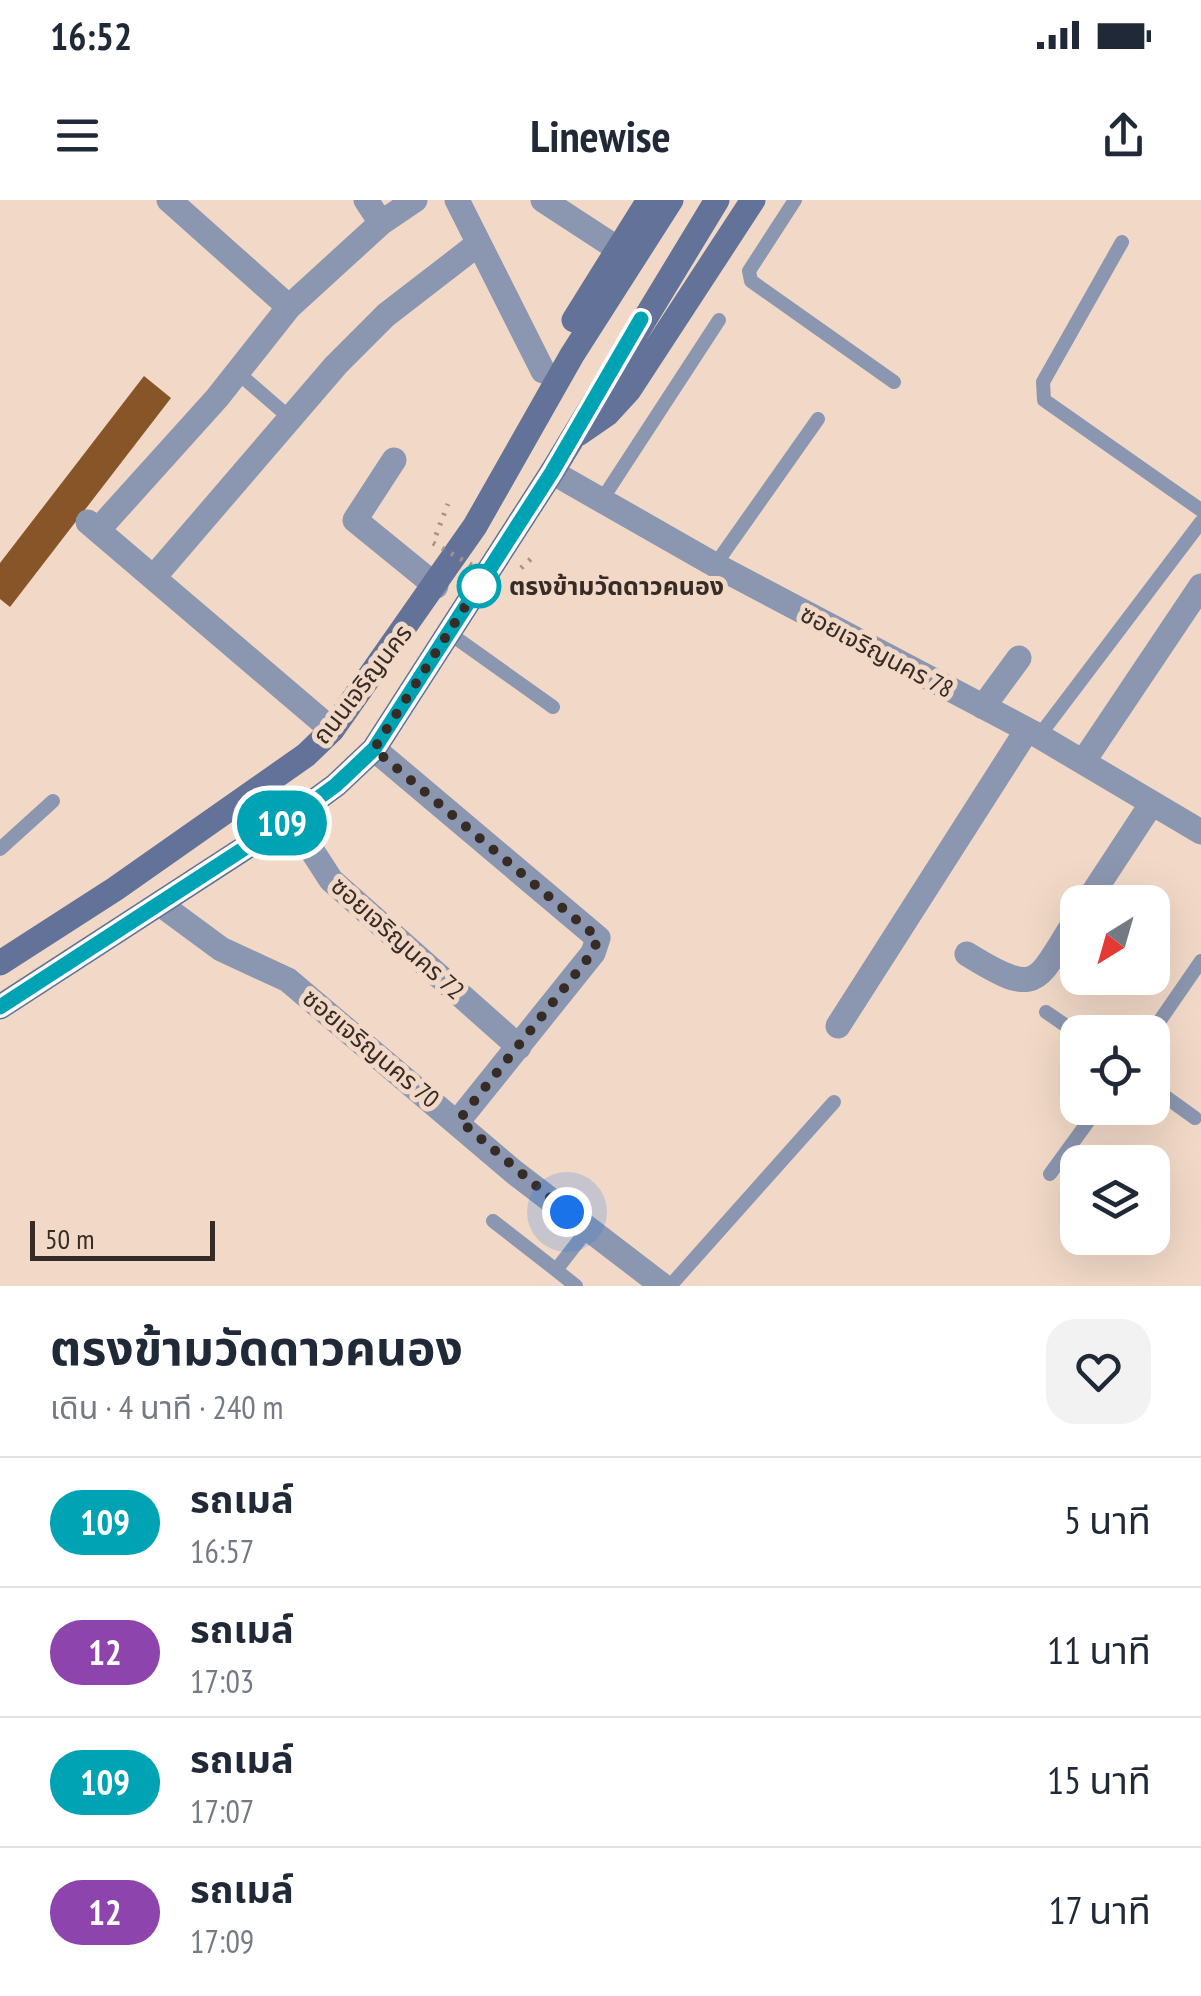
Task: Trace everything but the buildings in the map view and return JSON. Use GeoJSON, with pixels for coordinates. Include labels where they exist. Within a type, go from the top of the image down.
{"type":"FeatureCollection","features":[{"type":"Feature","properties":{"kind":"main road"},"geometry":{"type":"LineString","coordinates":[[546,384],[618,249],[650,200]]}},
{"type":"Feature","properties":{"kind":"main road","name":"ถนนเจริญนคร"},"geometry":{"type":"LineString","coordinates":[[2,958],[115,889],[290,766],[332,730],[436,586],[546,384],[610,297],[671,200]]}},
{"type":"Feature","properties":{"kind":"main road","name":"ถนนเจริญนคร"},"geometry":{"type":"LineString","coordinates":[[0,1007],[291,818],[336,785],[374,749],[552,472],[641,319],[718,200]]}},
{"type":"Feature","properties":{"kind":"main road"},"geometry":{"type":"LineString","coordinates":[[573,437],[608,414],[629,390],[753,200]]}},
{"type":"Feature","properties":{"kind":"street"},"geometry":{"type":"LineString","coordinates":[[169,200],[289,307]]}},
{"type":"Feature","properties":{"kind":"street"},"geometry":{"type":"LineString","coordinates":[[366,200],[381,223]]}},
{"type":"Feature","properties":{"kind":"street"},"geometry":{"type":"LineString","coordinates":[[332,730],[93,526],[238,373],[289,307],[381,223],[415,200]]}},
{"type":"Feature","properties":{"kind":"street"},"geometry":{"type":"LineString","coordinates":[[457,200],[546,384]]}},
{"type":"Feature","properties":{"kind":"street"},"geometry":{"type":"LineString","coordinates":[[543,200],[618,249]]}},
{"type":"Feature","properties":{"kind":"street"},"geometry":{"type":"LineString","coordinates":[[154,577],[290,418],[386,314],[478,244]]}},
{"type":"Feature","properties":{"kind":"street"},"geometry":{"type":"LineString","coordinates":[[394,460],[355,520],[436,586]]}},
{"type":"Feature","properties":{"kind":"street","name":"ซอยเจริญนคร 78"},"geometry":{"type":"LineString","coordinates":[[552,472],[604,498],[716,565],[1033,733],[1200,830]]}},
{"type":"Feature","properties":{"kind":"street"},"geometry":{"type":"LineString","coordinates":[[1083,762],[1201,586]]}},
{"type":"Feature","properties":{"kind":"street"},"geometry":{"type":"LineString","coordinates":[[983,707],[1020,658]]}},
{"type":"Feature","properties":{"kind":"street"},"geometry":{"type":"LineString","coordinates":[[838,1026],[1033,733]]}},
{"type":"Feature","properties":{"kind":"street"},"geometry":{"type":"LineString","coordinates":[[374,749],[598,938],[593,952],[459,1120]]}},
{"type":"Feature","properties":{"kind":"street"},"geometry":{"type":"LineString","coordinates":[[1098,885],[1152,803]]}},
{"type":"Feature","properties":{"kind":"street","name":"ซอยเจริญนคร 72"},"geometry":{"type":"LineString","coordinates":[[291,818],[331,880],[519,1047]]}},
{"type":"Feature","properties":{"kind":"street","name":"ซอยเจริญนคร 70"},"geometry":{"type":"LineString","coordinates":[[160,904],[221,949],[288,980],[459,1120],[518,1187],[588,1229],[666,1286]]}},
{"type":"Feature","properties":{"kind":"street"},"geometry":{"type":"LineString","coordinates":[[967,954],[1012,982],[1024,982],[1038,977],[1060,944]]}},
{"type":"Feature","properties":{"kind":"lane"},"geometry":{"type":"LineString","coordinates":[[795,200],[749,272],[752,280],[894,382]]}},
{"type":"Feature","properties":{"kind":"lane"},"geometry":{"type":"LineString","coordinates":[[1122,242],[1043,382],[1044,400],[1201,510]]}},
{"type":"Feature","properties":{"kind":"lane"},"geometry":{"type":"LineString","coordinates":[[604,498],[718,320]]}},
{"type":"Feature","properties":{"kind":"lane"},"geometry":{"type":"LineString","coordinates":[[238,373],[290,418]]}},
{"type":"Feature","properties":{"kind":"lane"},"geometry":{"type":"LineString","coordinates":[[716,565],[818,419]]}},
{"type":"Feature","properties":{"kind":"lane"},"geometry":{"type":"LineString","coordinates":[[1033,733],[1201,522]]}},
{"type":"Feature","properties":{"kind":"lane"},"geometry":{"type":"LineString","coordinates":[[449,632],[553,707]]}},
{"type":"Feature","properties":{"kind":"lane"},"geometry":{"type":"LineString","coordinates":[[0,850],[53,801]]}},
{"type":"Feature","properties":{"kind":"lane"},"geometry":{"type":"LineString","coordinates":[[1164,1015],[1201,961]]}},
{"type":"Feature","properties":{"kind":"lane"},"geometry":{"type":"LineString","coordinates":[[1046,1012],[1060,1022]]}},
{"type":"Feature","properties":{"kind":"lane"},"geometry":{"type":"LineString","coordinates":[[1170,1100],[1195,1118]]}},
{"type":"Feature","properties":{"kind":"lane"},"geometry":{"type":"LineString","coordinates":[[666,1286],[834,1102]]}},
{"type":"Feature","properties":{"kind":"lane"},"geometry":{"type":"LineString","coordinates":[[1050,1174],[1086,1125]]}},
{"type":"Feature","properties":{"kind":"lane"},"geometry":{"type":"LineString","coordinates":[[494,1221],[576,1286]]}},
{"type":"Feature","properties":{"kind":"lane"},"geometry":{"type":"LineString","coordinates":[[556,1270],[588,1229]]}},
{"type":"Feature","properties":{"kind":"path"},"geometry":{"type":"LineString","coordinates":[[448,504],[434,543],[503,583]]}},
{"type":"Feature","properties":{"kind":"bus line","name":"109"},"geometry":{"type":"LineString","coordinates":[[0,1007],[291,818],[336,785],[374,749],[552,472],[641,319]]}},
{"type":"Feature","properties":{"kind":"place","name":"ตรงข้ามวัดดาวคนอง"},"geometry":{"type":"Point","coordinates":[479,586]}},
{"type":"Feature","properties":{"kind":"route"},"geometry":{"type":"LineString","coordinates":[[479,586],[486,574],[374,749],[598,938],[593,952],[459,1120],[514,1172],[567,1212]]}}]}
